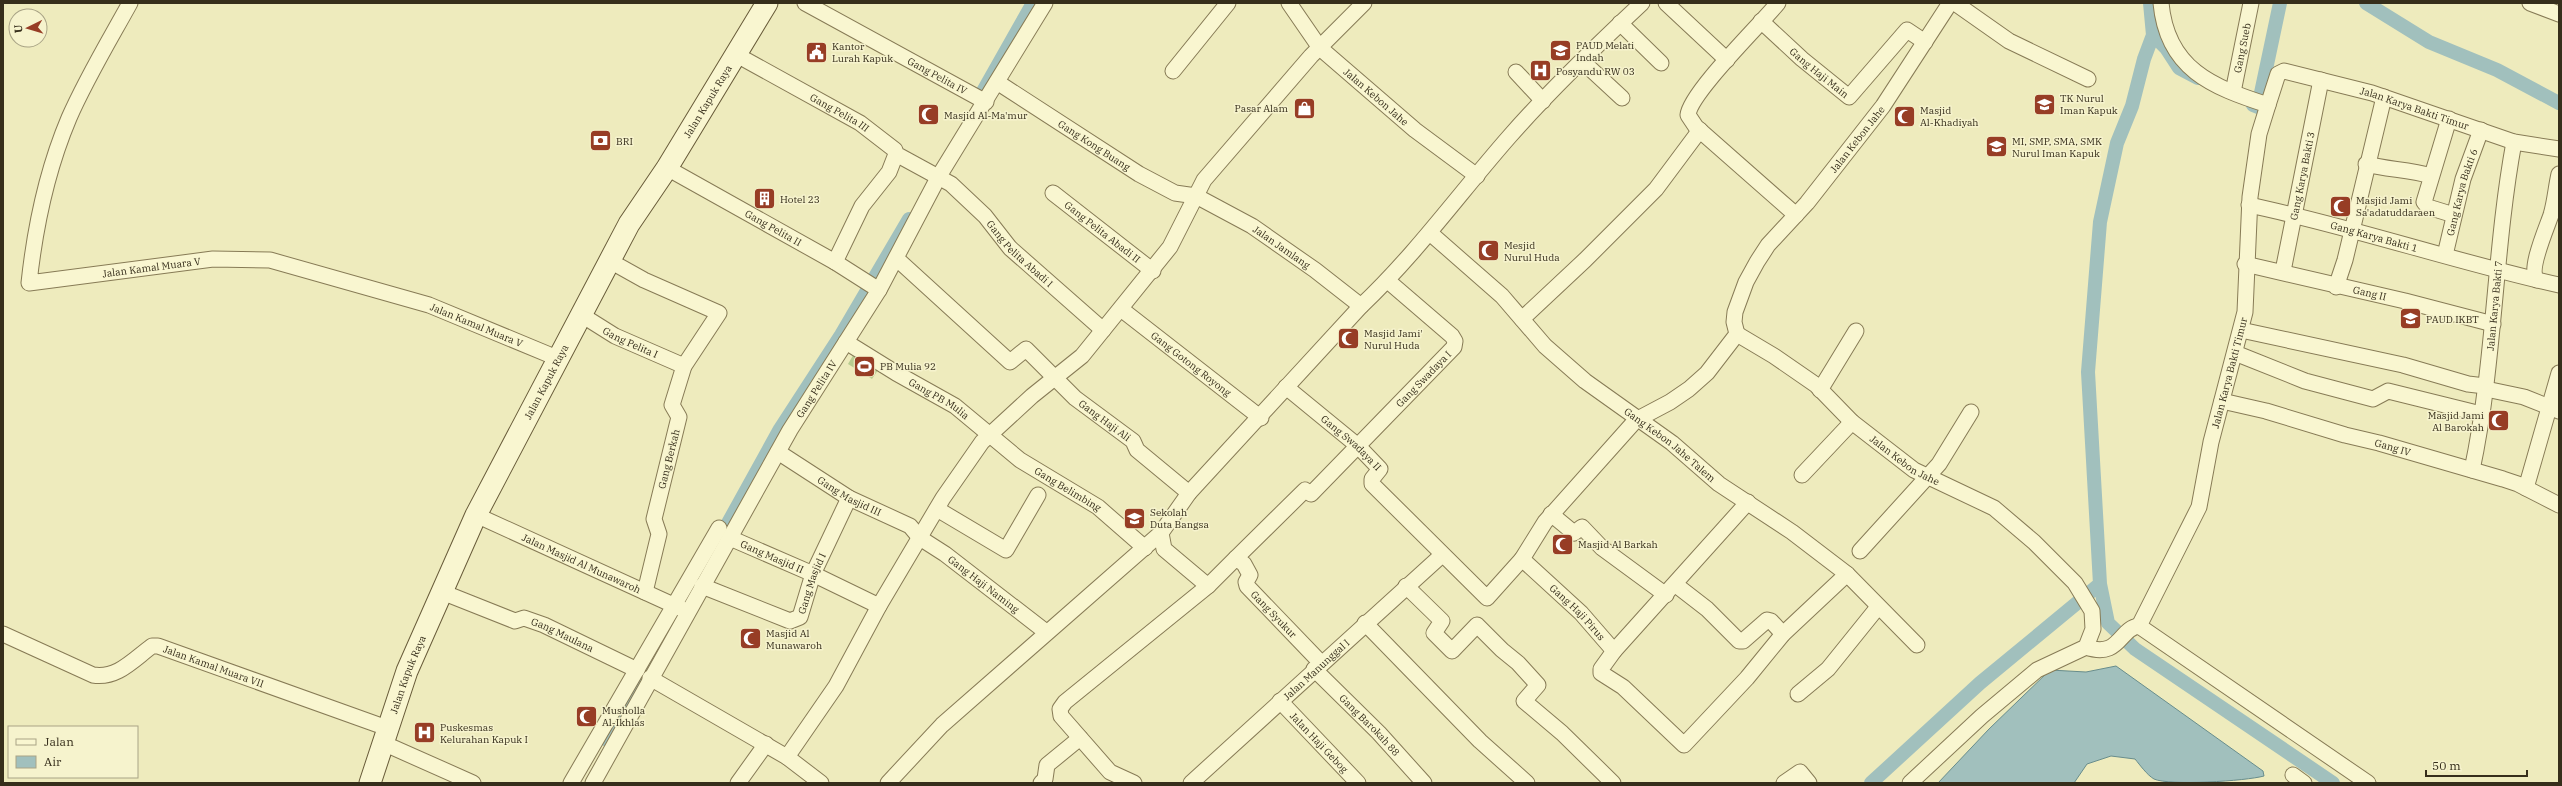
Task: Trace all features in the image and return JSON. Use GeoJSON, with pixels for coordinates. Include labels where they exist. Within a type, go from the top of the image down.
{"type":"FeatureCollection","features":[{"type":"Feature","properties":{"kind":"main road","name":"Jalan Kapuk Raya"},"geometry":{"type":"LineString","coordinates":[[370,783],[407,671],[476,515],[580,314],[629,224],[667,168],[766,3]]}},
{"type":"Feature","properties":{"kind":"street","name":"Jalan Kamal Muara V"},"geometry":{"type":"LineString","coordinates":[[130,3],[69,119],[49,174],[32,255],[29,283],[213,260],[270,260],[429,305],[557,358]]}},
{"type":"Feature","properties":{"kind":"street","name":"Gang Pelita IV"},"geometry":{"type":"LineString","coordinates":[[805,3],[984,101]]}},
{"type":"Feature","properties":{"kind":"street","name":"Gang Pelita IV"},"geometry":{"type":"LineString","coordinates":[[681,609],[702,586],[725,533],[778,452],[846,342],[873,286],[896,259],[936,174],[997,82],[1045,3]]}},
{"type":"Feature","properties":{"kind":"street"},"geometry":{"type":"LineString","coordinates":[[1174,71],[1228,3]]}},
{"type":"Feature","properties":{"kind":"street","name":"Jalan Kebon Jahe"},"geometry":{"type":"LineString","coordinates":[[1289,3],[1320,48],[1415,130],[1477,176]]}},
{"type":"Feature","properties":{"kind":"street"},"geometry":{"type":"LineString","coordinates":[[787,757],[836,686],[879,606],[964,466],[989,435],[1082,356],[1153,271],[1170,247],[1204,180],[1320,48],[1364,3]]}},
{"type":"Feature","properties":{"kind":"street"},"geometry":{"type":"LineString","coordinates":[[888,783],[942,725],[1046,632],[1161,533],[1189,493],[1261,418],[1286,387],[1361,306],[1388,281],[1543,101],[1620,23],[1642,3]]}},
{"type":"Feature","properties":{"kind":"street"},"geometry":{"type":"LineString","coordinates":[[1666,3],[1727,60]]}},
{"type":"Feature","properties":{"kind":"street"},"geometry":{"type":"LineString","coordinates":[[1778,3],[1727,60],[1691,105],[1688,115],[1700,130],[1796,215]]}},
{"type":"Feature","properties":{"kind":"street","name":"Jalan Kebon Jahe"},"geometry":{"type":"LineString","coordinates":[[1950,3],[1883,106],[1796,215],[1768,245],[1746,282],[1734,322],[1737,334],[1774,356],[1820,390],[1852,422],[1914,470],[1994,508],[2034,542],[2075,583],[2092,611],[2093,629],[2086,647]]}},
{"type":"Feature","properties":{"kind":"street"},"geometry":{"type":"LineString","coordinates":[[1955,3],[2009,41],[2088,79]]}},
{"type":"Feature","properties":{"kind":"street"},"geometry":{"type":"LineString","coordinates":[[2161,3],[2168,35],[2182,61],[2211,83],[2261,103]]}},
{"type":"Feature","properties":{"kind":"street","name":"Gang Sueb"},"geometry":{"type":"LineString","coordinates":[[2233,92],[2251,3]]}},
{"type":"Feature","properties":{"kind":"street"},"geometry":{"type":"LineString","coordinates":[[2530,3],[2559,14]]}},
{"type":"Feature","properties":{"kind":"street","name":"Gang Haji Main"},"geometry":{"type":"LineString","coordinates":[[1761,21],[1802,59],[1849,96],[1907,30],[1925,42]]}},
{"type":"Feature","properties":{"kind":"street"},"geometry":{"type":"LineString","coordinates":[[1620,23],[1661,63]]}},
{"type":"Feature","properties":{"kind":"street","name":"Gang Pelita III"},"geometry":{"type":"LineString","coordinates":[[735,54],[860,123],[895,150],[896,154],[936,174]]}},
{"type":"Feature","properties":{"kind":"street"},"geometry":{"type":"LineString","coordinates":[[1582,61],[1622,98]]}},
{"type":"Feature","properties":{"kind":"street","name":"Jalan Karya Bakti Timur"},"geometry":{"type":"LineString","coordinates":[[2086,647],[2101,649],[2118,644],[2134,628],[2199,506],[2211,442],[2245,312],[2245,264],[2249,205],[2259,134],[2261,103],[2280,72],[2284,71],[2322,80],[2384,97],[2514,142],[2559,149]]}},
{"type":"Feature","properties":{"kind":"street"},"geometry":{"type":"LineString","coordinates":[[1516,72],[1543,101]]}},
{"type":"Feature","properties":{"kind":"street","name":"Gang Karya Bakti 3"},"geometry":{"type":"LineString","coordinates":[[2283,272],[2322,80]]}},
{"type":"Feature","properties":{"kind":"street","name":"Gang Kong Buang"},"geometry":{"type":"LineString","coordinates":[[997,82],[1139,174],[1175,194],[1196,196]]}},
{"type":"Feature","properties":{"kind":"street"},"geometry":{"type":"LineString","coordinates":[[2336,287],[2353,229],[2366,164],[2384,97]]}},
{"type":"Feature","properties":{"kind":"street"},"geometry":{"type":"LineString","coordinates":[[2449,119],[2431,176],[2425,204],[2454,215]]}},
{"type":"Feature","properties":{"kind":"street"},"geometry":{"type":"LineString","coordinates":[[1522,319],[1585,260],[1656,188],[1700,130]]}},
{"type":"Feature","properties":{"kind":"street","name":"Gang Karya Bakti 6"},"geometry":{"type":"LineString","coordinates":[[2445,256],[2463,180],[2481,130]]}},
{"type":"Feature","properties":{"kind":"street","name":"Jalan Karya Bakti 7"},"geometry":{"type":"LineString","coordinates":[[2472,470],[2493,324],[2499,272],[2501,224],[2514,142]]}},
{"type":"Feature","properties":{"kind":"street"},"geometry":{"type":"LineString","coordinates":[[835,262],[862,206],[889,172],[896,154]]}},
{"type":"Feature","properties":{"kind":"street"},"geometry":{"type":"LineString","coordinates":[[2366,164],[2389,170],[2396,168],[2416,171],[2431,176]]}},
{"type":"Feature","properties":{"kind":"street","name":"Gang Pelita II"},"geometry":{"type":"LineString","coordinates":[[667,168],[835,262],[873,286]]}},
{"type":"Feature","properties":{"kind":"street","name":"Gang Pelita Abadi I"},"geometry":{"type":"LineString","coordinates":[[936,174],[985,216],[1010,248],[1103,330]]}},
{"type":"Feature","properties":{"kind":"street"},"geometry":{"type":"LineString","coordinates":[[2537,280],[2534,275],[2536,263],[2552,214],[2559,174]]}},
{"type":"Feature","properties":{"kind":"street","name":"Gang Pelita Abadi II"},"geometry":{"type":"LineString","coordinates":[[1052,193],[1153,271]]}},
{"type":"Feature","properties":{"kind":"street","name":"Jalan Jamlang"},"geometry":{"type":"LineString","coordinates":[[1196,196],[1252,226],[1315,270],[1361,306]]}},
{"type":"Feature","properties":{"kind":"street","name":"Gang Karya Bakti 1"},"geometry":{"type":"LineString","coordinates":[[2249,205],[2353,229],[2499,272],[2559,285]]}},
{"type":"Feature","properties":{"kind":"street","name":"Gang Kebon Jahe Talem"},"geometry":{"type":"LineString","coordinates":[[1430,233],[1502,296],[1545,346],[1586,381],[1636,420],[1672,443],[1719,484],[1748,502],[1846,574],[1917,645]]}},
{"type":"Feature","properties":{"kind":"street","name":"Gang Haji Ali"},"geometry":{"type":"LineString","coordinates":[[896,259],[1010,362],[1025,349],[1052,373],[1054,379],[1133,441],[1137,450],[1189,493]]}},
{"type":"Feature","properties":{"kind":"street","name":"Gang Berkah"},"geometry":{"type":"LineString","coordinates":[[610,261],[644,280],[719,313],[684,366],[672,405],[679,417],[654,519],[659,534],[645,592]]}},
{"type":"Feature","properties":{"kind":"street","name":"Gang II"},"geometry":{"type":"LineString","coordinates":[[2245,264],[2283,272],[2336,287],[2405,301],[2493,324]]}},
{"type":"Feature","properties":{"kind":"street","name":"Gang Swadaya I"},"geometry":{"type":"LineString","coordinates":[[1358,446],[1455,345],[1452,336],[1388,281]]}},
{"type":"Feature","properties":{"kind":"street","name":"Gang Gotong Royong"},"geometry":{"type":"LineString","coordinates":[[1121,309],[1261,418]]}},
{"type":"Feature","properties":{"kind":"street","name":"Gang Pelita I"},"geometry":{"type":"LineString","coordinates":[[580,314],[615,336],[684,366]]}},
{"type":"Feature","properties":{"kind":"street"},"geometry":{"type":"LineString","coordinates":[[2241,330],[2402,365],[2468,384],[2524,397],[2554,408]]}},
{"type":"Feature","properties":{"kind":"street"},"geometry":{"type":"LineString","coordinates":[[1820,390],[1856,331]]}},
{"type":"Feature","properties":{"kind":"street"},"geometry":{"type":"LineString","coordinates":[[1442,555],[1488,598],[1522,559],[1551,514],[1636,420],[1670,402],[1689,389],[1707,373],[1737,334]]}},
{"type":"Feature","properties":{"kind":"street","name":"Gang PB Mulia"},"geometry":{"type":"LineString","coordinates":[[846,342],[896,373],[955,406],[989,435]]}},
{"type":"Feature","properties":{"kind":"street"},"geometry":{"type":"LineString","coordinates":[[2235,353],[2305,381],[2373,399],[2388,391],[2481,414]]}},
{"type":"Feature","properties":{"kind":"street"},"geometry":{"type":"LineString","coordinates":[[2526,488],[2554,408],[2559,373]]}},
{"type":"Feature","properties":{"kind":"street","name":"Gang Swadaya II"},"geometry":{"type":"LineString","coordinates":[[1286,387],[1358,446],[1381,469],[1372,479],[1372,484],[1442,555]]}},
{"type":"Feature","properties":{"kind":"street","name":"Gang IV"},"geometry":{"type":"LineString","coordinates":[[2222,401],[2259,409],[2345,435],[2472,470],[2526,488],[2559,505]]}},
{"type":"Feature","properties":{"kind":"street"},"geometry":{"type":"LineString","coordinates":[[1860,551],[1939,464],[1971,412]]}},
{"type":"Feature","properties":{"kind":"street"},"geometry":{"type":"LineString","coordinates":[[1802,475],[1852,422]]}},
{"type":"Feature","properties":{"kind":"street","name":"Gang Belimbing"},"geometry":{"type":"LineString","coordinates":[[989,435],[1034,469],[1098,507],[1145,548]]}},
{"type":"Feature","properties":{"kind":"street"},"geometry":{"type":"LineString","coordinates":[[1134,783],[1110,772],[1061,716],[1061,708],[1208,586],[1305,490],[1311,494],[1358,446]]}},
{"type":"Feature","properties":{"kind":"street","name":"Gang Masjid III"},"geometry":{"type":"LineString","coordinates":[[778,452],[849,498],[910,526],[920,538]]}},
{"type":"Feature","properties":{"kind":"street"},"geometry":{"type":"LineString","coordinates":[[937,509],[1006,550],[1038,495]]}},
{"type":"Feature","properties":{"kind":"street","name":"Gang Masjid I"},"geometry":{"type":"LineString","coordinates":[[702,586],[790,621],[800,617],[813,574],[849,498]]}},
{"type":"Feature","properties":{"kind":"street"},"geometry":{"type":"LineString","coordinates":[[1748,502],[1671,590],[1614,651],[1601,669],[1601,673],[1623,687],[1684,745],[1728,699],[1784,634],[1846,574]]}},
{"type":"Feature","properties":{"kind":"street"},"geometry":{"type":"LineString","coordinates":[[1551,514],[1574,533],[1582,527],[1602,548],[1671,590],[1706,609],[1739,641],[1743,641],[1767,620],[1771,621],[1784,634]]}},
{"type":"Feature","properties":{"kind":"street","name":"Jalan Masjid Al Munawaroh"},"geometry":{"type":"LineString","coordinates":[[476,515],[681,609]]}},
{"type":"Feature","properties":{"kind":"street"},"geometry":{"type":"LineString","coordinates":[[571,783],[592,765],[641,672],[681,609],[725,533]]}},
{"type":"Feature","properties":{"kind":"street","name":"Gang Masjid II"},"geometry":{"type":"LineString","coordinates":[[725,533],[879,606]]}},
{"type":"Feature","properties":{"kind":"street"},"geometry":{"type":"LineString","coordinates":[[1161,533],[1164,549],[1208,586]]}},
{"type":"Feature","properties":{"kind":"street","name":"Gang Haji Naming"},"geometry":{"type":"LineString","coordinates":[[920,538],[945,554],[1046,632]]}},
{"type":"Feature","properties":{"kind":"street","name":"Jalan Manunggal I"},"geometry":{"type":"LineString","coordinates":[[1191,783],[1317,666],[1442,555]]}},
{"type":"Feature","properties":{"kind":"street","name":"Gang Syukur"},"geometry":{"type":"LineString","coordinates":[[1236,558],[1244,564],[1250,575],[1246,582],[1247,586],[1317,666]]}},
{"type":"Feature","properties":{"kind":"street","name":"Gang Haji Pirus"},"geometry":{"type":"LineString","coordinates":[[1522,559],[1581,613],[1614,651]]}},
{"type":"Feature","properties":{"kind":"street"},"geometry":{"type":"LineString","coordinates":[[1406,586],[1442,621],[1434,633],[1452,652],[1478,625],[1502,650],[1518,663],[1538,685],[1524,701],[1562,733],[1613,783]]}},
{"type":"Feature","properties":{"kind":"street","name":"Gang Maulana"},"geometry":{"type":"LineString","coordinates":[[442,592],[515,621],[524,618],[544,625],[641,672],[766,744],[787,757],[822,783]]}},
{"type":"Feature","properties":{"kind":"street"},"geometry":{"type":"LineString","coordinates":[[1798,694],[1828,669],[1878,607]]}},
{"type":"Feature","properties":{"kind":"street"},"geometry":{"type":"LineString","coordinates":[[1365,623],[1480,741],[1527,783]]}},
{"type":"Feature","properties":{"kind":"street"},"geometry":{"type":"LineString","coordinates":[[2134,628],[2368,783]]}},
{"type":"Feature","properties":{"kind":"street","name":"Jalan Kamal Muara VII"},"geometry":{"type":"LineString","coordinates":[[3,634],[93,675],[102,677],[117,673],[152,646],[158,646],[385,735],[473,783]]}},
{"type":"Feature","properties":{"kind":"street"},"geometry":{"type":"LineString","coordinates":[[1910,783],[1982,716],[2037,670],[2086,647]]}},
{"type":"Feature","properties":{"kind":"street","name":"Gang Barokah 88"},"geometry":{"type":"LineString","coordinates":[[1317,666],[1424,783]]}},
{"type":"Feature","properties":{"kind":"street","name":"Jalan Haji Gebog"},"geometry":{"type":"LineString","coordinates":[[1280,701],[1358,783]]}},
{"type":"Feature","properties":{"kind":"street"},"geometry":{"type":"LineString","coordinates":[[1041,783],[1045,779],[1047,765],[1080,738]]}},
{"type":"Feature","properties":{"kind":"street"},"geometry":{"type":"LineString","coordinates":[[738,783],[766,744]]}},
{"type":"Feature","properties":{"kind":"street"},"geometry":{"type":"LineString","coordinates":[[592,765],[593,783]]}},
{"type":"Feature","properties":{"kind":"street"},"geometry":{"type":"LineString","coordinates":[[1784,783],[1800,772],[1809,783]]}},
{"type":"Feature","properties":{"kind":"green space","name":"PB Mulia 92"},"geometry":{"type":"Polygon","coordinates":[[[855,352],[880,367],[872,379],[848,364],[855,352]]]}},
{"type":"Feature","properties":{"kind":"water"},"geometry":{"type":"Polygon","coordinates":[[[2116,666],[2263,771],[2264,776],[2241,780],[2208,782],[2162,781],[2151,777],[2135,759],[2111,756],[2087,764],[2074,783],[1938,783],[1989,729],[2050,670],[2086,672],[2116,666]]]}},
{"type":"Feature","properties":{"kind":"waterway"},"geometry":{"type":"LineString","coordinates":[[981,95],[1033,3]]}},
{"type":"Feature","properties":{"kind":"waterway"},"geometry":{"type":"LineString","coordinates":[[1871,783],[1980,683],[2100,584],[2088,372],[2100,222],[2117,143],[2132,106],[2144,59],[2153,35],[2150,3]]}},
{"type":"Feature","properties":{"kind":"waterway"},"geometry":{"type":"LineString","coordinates":[[2253,105],[2258,107],[2280,3]]}},
{"type":"Feature","properties":{"kind":"waterway"},"geometry":{"type":"LineString","coordinates":[[2366,3],[2429,42],[2497,70],[2559,103]]}},
{"type":"Feature","properties":{"kind":"waterway"},"geometry":{"type":"LineString","coordinates":[[2153,35],[2166,48],[2179,68],[2198,78]]}},
{"type":"Feature","properties":{"kind":"waterway"},"geometry":{"type":"LineString","coordinates":[[717,543],[780,429],[841,335],[909,219]]}},
{"type":"Feature","properties":{"kind":"waterway"},"geometry":{"type":"LineString","coordinates":[[605,739],[702,572]]}},
{"type":"Feature","properties":{"kind":"waterway"},"geometry":{"type":"LineString","coordinates":[[2100,584],[2108,623],[2135,649],[2333,783]]}},
{"type":"Feature","properties":{"kind":"place","name":"PAUD Melati Indah"},"geometry":{"type":"Point","coordinates":[1561,51]}},
{"type":"Feature","properties":{"kind":"place","name":"Kantor Lurah Kapuk"},"geometry":{"type":"Point","coordinates":[816,52]}},
{"type":"Feature","properties":{"kind":"place","name":"Posyandu RW 03"},"geometry":{"type":"Point","coordinates":[1540,71]}},
{"type":"Feature","properties":{"kind":"place","name":"TK Nurul Iman Kapuk"},"geometry":{"type":"Point","coordinates":[2045,104]}},
{"type":"Feature","properties":{"kind":"place","name":"Pasar Alam"},"geometry":{"type":"Point","coordinates":[1304,108]}},
{"type":"Feature","properties":{"kind":"place","name":"Masjid Al-Ma'mur"},"geometry":{"type":"Point","coordinates":[929,115]}},
{"type":"Feature","properties":{"kind":"place","name":"Masjid Al-Khadiyah"},"geometry":{"type":"Point","coordinates":[1904,116]}},
{"type":"Feature","properties":{"kind":"place","name":"BRI"},"geometry":{"type":"Point","coordinates":[601,141]}},
{"type":"Feature","properties":{"kind":"place","name":"MI, SMP, SMA, SMK Nurul Iman Kapuk"},"geometry":{"type":"Point","coordinates":[1996,147]}},
{"type":"Feature","properties":{"kind":"place","name":"Hotel 23"},"geometry":{"type":"Point","coordinates":[765,199]}},
{"type":"Feature","properties":{"kind":"place","name":"Masjid Jami Sa'adatuddaraen"},"geometry":{"type":"Point","coordinates":[2341,206]}},
{"type":"Feature","properties":{"kind":"place","name":"Mesjid Nurul Huda"},"geometry":{"type":"Point","coordinates":[1489,251]}},
{"type":"Feature","properties":{"kind":"place","name":"PAUD IKBT"},"geometry":{"type":"Point","coordinates":[2411,319]}},
{"type":"Feature","properties":{"kind":"place","name":"Masjid Jami' Nurul Huda"},"geometry":{"type":"Point","coordinates":[1349,339]}},
{"type":"Feature","properties":{"kind":"place","name":"PB Mulia 92"},"geometry":{"type":"Point","coordinates":[864,366]}},
{"type":"Feature","properties":{"kind":"place","name":"Masjid Jami Al Barokah"},"geometry":{"type":"Point","coordinates":[2499,421]}},
{"type":"Feature","properties":{"kind":"place","name":"Sekolah Duta Bangsa"},"geometry":{"type":"Point","coordinates":[1135,518]}},
{"type":"Feature","properties":{"kind":"place","name":"Masjid Al Barkah"},"geometry":{"type":"Point","coordinates":[1562,544]}},
{"type":"Feature","properties":{"kind":"place","name":"Masjid Al Munawaroh"},"geometry":{"type":"Point","coordinates":[751,639]}},
{"type":"Feature","properties":{"kind":"place","name":"Musholla Al-Ikhlas"},"geometry":{"type":"Point","coordinates":[587,716]}},
{"type":"Feature","properties":{"kind":"place","name":"Puskesmas Kelurahan Kapuk I"},"geometry":{"type":"Point","coordinates":[425,733]}}]}
